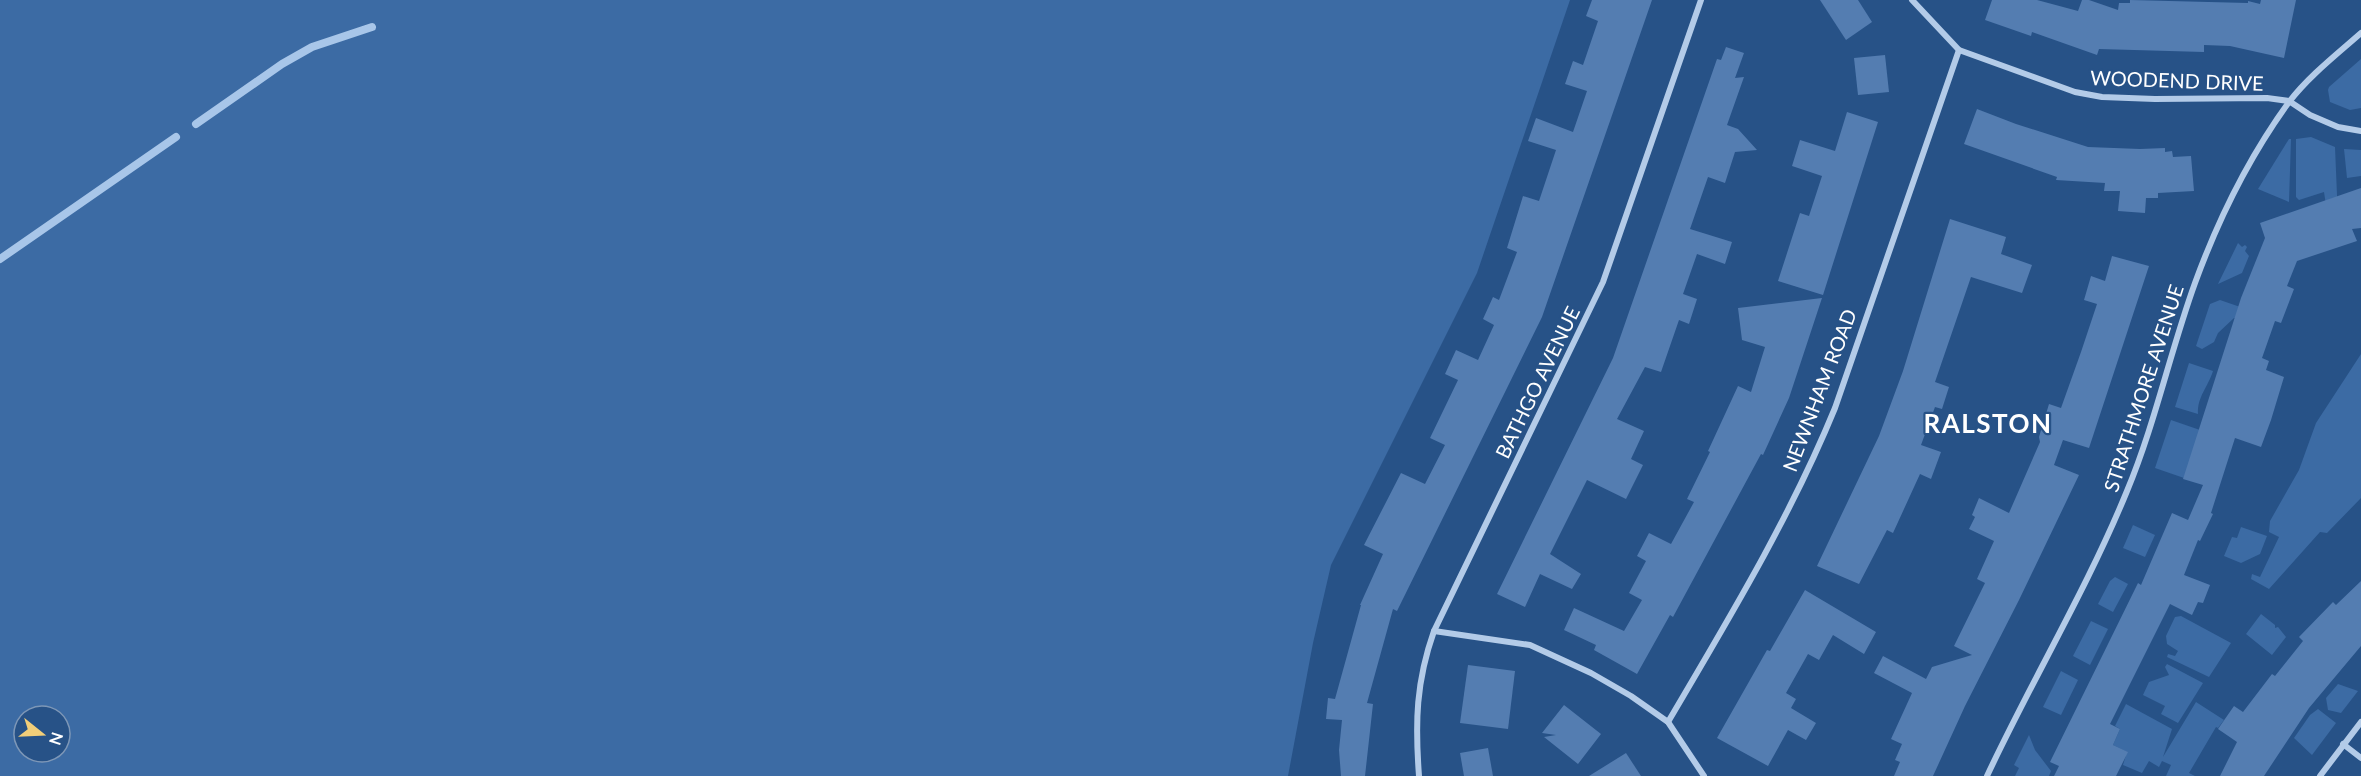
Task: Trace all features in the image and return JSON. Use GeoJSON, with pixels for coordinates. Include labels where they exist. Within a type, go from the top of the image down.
{"type":"FeatureCollection","features":[{"type":"Feature","properties":{"kind":"street","name":"BATHGO AVENUE"},"geometry":{"type":"LineString","coordinates":[[1419,776],[1416,740],[1418,694],[1423,662],[1434,631],[1604,282],[1701,0]]}},
{"type":"Feature","properties":{"kind":"street","name":"WOODEND DRIVE"},"geometry":{"type":"LineString","coordinates":[[1912,0],[1959,50],[2075,92],[2103,97],[2267,98],[2289,101]]}},
{"type":"Feature","properties":{"kind":"street","name":"STRATHMORE AVENUE"},"geometry":{"type":"LineString","coordinates":[[1987,776],[2103,547],[2128,490],[2195,284],[2222,218],[2252,159],[2289,101],[2314,74],[2361,33]]}},
{"type":"Feature","properties":{"kind":"street","name":"NEWNHAM ROAD"},"geometry":{"type":"LineString","coordinates":[[1668,722],[1793,502],[1818,449],[1835,408],[1959,50]]}},
{"type":"Feature","properties":{"kind":"street"},"geometry":{"type":"LineString","coordinates":[[2289,101],[2310,115],[2338,127],[2361,131]]}},
{"type":"Feature","properties":{"kind":"street"},"geometry":{"type":"LineString","coordinates":[[1434,631],[1530,645],[1621,690],[1668,722],[1704,776]]}},
{"type":"Feature","properties":{"kind":"street"},"geometry":{"type":"LineString","coordinates":[[2320,776],[2361,722]]}},
{"type":"Feature","properties":{"kind":"street"},"geometry":{"type":"LineString","coordinates":[[2343,744],[2361,758]]}},
{"type":"Feature","properties":{"kind":"shaded area"},"geometry":{"type":"Polygon","coordinates":[[[0,0],[1570,0],[1477,273],[1331,565],[1313,643],[1288,776],[0,776],[0,0]]]}},
{"type":"Feature","properties":{"kind":"shaded area"},"geometry":{"type":"Polygon","coordinates":[[[2361,59],[2361,108],[2350,110],[2330,102],[2329,87],[2361,59]]]}},
{"type":"Feature","properties":{"kind":"shaded area"},"geometry":{"type":"Polygon","coordinates":[[[2311,137],[2335,147],[2338,219],[2326,205],[2324,192],[2299,200],[2296,197],[2296,139],[2311,137]]]}},
{"type":"Feature","properties":{"kind":"shaded area"},"geometry":{"type":"Polygon","coordinates":[[[2291,139],[2289,202],[2258,189],[2291,139]]]}},
{"type":"Feature","properties":{"kind":"shaded area"},"geometry":{"type":"Polygon","coordinates":[[[2344,149],[2361,150],[2361,176],[2347,178],[2344,149]]]}},
{"type":"Feature","properties":{"kind":"shaded area"},"geometry":{"type":"Polygon","coordinates":[[[2238,243],[2242,247],[2245,245],[2247,247],[2245,251],[2249,256],[2242,273],[2218,284],[2238,243]]]}},
{"type":"Feature","properties":{"kind":"shaded area"},"geometry":{"type":"Polygon","coordinates":[[[2220,300],[2249,310],[2247,317],[2234,318],[2218,333],[2214,342],[2202,349],[2196,346],[2210,304],[2220,300]]]}},
{"type":"Feature","properties":{"kind":"shaded area"},"geometry":{"type":"Polygon","coordinates":[[[2361,354],[2361,498],[2327,533],[2320,532],[2269,589],[2251,579],[2252,574],[2260,577],[2279,537],[2269,532],[2270,521],[2299,470],[2316,423],[2361,354]]]}},
{"type":"Feature","properties":{"kind":"shaded area"},"geometry":{"type":"Polygon","coordinates":[[[2189,363],[2213,371],[2201,397],[2198,414],[2175,407],[2189,363]]]}},
{"type":"Feature","properties":{"kind":"shaded area"},"geometry":{"type":"Polygon","coordinates":[[[2171,420],[2200,430],[2184,478],[2155,468],[2171,420]]]}},
{"type":"Feature","properties":{"kind":"shaded area"},"geometry":{"type":"Polygon","coordinates":[[[2133,525],[2155,535],[2145,557],[2123,548],[2133,525]]]}},
{"type":"Feature","properties":{"kind":"shaded area"},"geometry":{"type":"Polygon","coordinates":[[[2241,527],[2267,536],[2260,554],[2241,563],[2224,556],[2232,537],[2237,538],[2241,527]]]}},
{"type":"Feature","properties":{"kind":"shaded area"},"geometry":{"type":"Polygon","coordinates":[[[2115,577],[2128,584],[2113,612],[2098,604],[2110,581],[2115,577]]]}},
{"type":"Feature","properties":{"kind":"shaded area"},"geometry":{"type":"Polygon","coordinates":[[[2261,614],[2275,625],[2275,628],[2278,627],[2286,637],[2272,655],[2246,634],[2261,614]]]}},
{"type":"Feature","properties":{"kind":"shaded area"},"geometry":{"type":"Polygon","coordinates":[[[2181,616],[2231,643],[2209,677],[2167,657],[2168,654],[2175,656],[2178,651],[2167,644],[2166,636],[2175,617],[2181,616]]]}},
{"type":"Feature","properties":{"kind":"shaded area"},"geometry":{"type":"Polygon","coordinates":[[[2091,621],[2108,629],[2090,665],[2073,656],[2091,621]]]}},
{"type":"Feature","properties":{"kind":"shaded area"},"geometry":{"type":"Polygon","coordinates":[[[2167,664],[2203,683],[2178,723],[2161,714],[2165,706],[2143,695],[2149,682],[2169,675],[2165,667],[2167,664]]]}},
{"type":"Feature","properties":{"kind":"shaded area"},"geometry":{"type":"Polygon","coordinates":[[[2061,671],[2078,680],[2061,715],[2043,707],[2061,671]]]}},
{"type":"Feature","properties":{"kind":"shaded area"},"geometry":{"type":"Polygon","coordinates":[[[2338,684],[2358,691],[2341,713],[2328,710],[2326,698],[2338,684]]]}},
{"type":"Feature","properties":{"kind":"shaded area"},"geometry":{"type":"Polygon","coordinates":[[[2196,702],[2224,720],[2218,728],[2216,727],[2189,773],[2195,776],[2166,776],[2171,765],[2162,761],[2159,767],[2149,761],[2142,773],[2123,765],[2127,752],[2113,745],[2120,729],[2115,726],[2126,704],[2172,729],[2163,757],[2196,702]]]}},
{"type":"Feature","properties":{"kind":"shaded area"},"geometry":{"type":"Polygon","coordinates":[[[2318,709],[2336,723],[2312,755],[2294,738],[2310,715],[2318,709]]]}},
{"type":"Feature","properties":{"kind":"shaded area"},"geometry":{"type":"Polygon","coordinates":[[[2029,735],[2035,750],[2051,771],[2049,776],[2015,776],[2019,768],[2014,765],[2029,735]]]}},
{"type":"Feature","properties":{"kind":"building"},"geometry":{"type":"Polygon","coordinates":[[[1592,0],[1652,0],[1542,317],[1397,611],[1393,609],[1367,703],[1373,704],[1365,776],[1341,776],[1339,750],[1342,720],[1326,719],[1328,698],[1335,699],[1360,605],[1383,554],[1364,545],[1401,473],[1425,484],[1445,445],[1430,438],[1458,380],[1445,374],[1456,350],[1478,360],[1494,325],[1483,319],[1493,297],[1499,300],[1517,252],[1507,248],[1523,196],[1539,201],[1556,150],[1528,141],[1536,118],[1573,132],[1587,91],[1565,84],[1573,61],[1583,65],[1598,21],[1586,16],[1592,0]]]}},
{"type":"Feature","properties":{"kind":"building"},"geometry":{"type":"Polygon","coordinates":[[[1820,0],[1858,0],[1872,22],[1846,40],[1820,0]]]}},
{"type":"Feature","properties":{"kind":"building"},"geometry":{"type":"Polygon","coordinates":[[[1992,0],[2037,0],[2078,11],[2082,0],[2089,0],[2118,10],[2119,3],[2130,3],[2130,0],[2248,3],[2248,1],[2260,4],[2261,0],[2296,0],[2284,58],[2230,46],[2204,45],[2204,52],[2099,49],[2097,55],[2032,32],[2031,36],[1985,20],[1992,0]]]}},
{"type":"Feature","properties":{"kind":"building"},"geometry":{"type":"Polygon","coordinates":[[[1726,47],[1744,53],[1735,78],[1744,77],[1727,125],[1738,129],[1757,150],[1735,152],[1725,183],[1708,177],[1690,229],[1732,242],[1725,264],[1697,254],[1683,294],[1697,299],[1689,324],[1679,320],[1661,372],[1645,367],[1617,419],[1644,431],[1631,459],[1643,465],[1626,499],[1587,480],[1550,554],[1581,574],[1572,589],[1540,574],[1525,607],[1497,594],[1613,358],[1717,59],[1721,60],[1726,47]]]}},
{"type":"Feature","properties":{"kind":"building"},"geometry":{"type":"Polygon","coordinates":[[[1885,55],[1889,92],[1858,95],[1854,58],[1885,55]]]}},
{"type":"Feature","properties":{"kind":"building"},"geometry":{"type":"Polygon","coordinates":[[[1977,109],[2088,147],[2165,148],[2165,152],[2172,151],[2173,157],[2191,156],[2194,191],[2158,193],[2158,198],[2146,198],[2145,213],[2118,211],[2120,191],[2104,191],[2105,183],[2056,180],[2057,177],[1964,144],[1977,109]]]}},
{"type":"Feature","properties":{"kind":"building"},"geometry":{"type":"Polygon","coordinates":[[[1847,112],[1878,122],[1823,295],[1778,281],[1800,213],[1809,216],[1822,176],[1792,166],[1800,140],[1835,151],[1847,112]]]}},
{"type":"Feature","properties":{"kind":"building"},"geometry":{"type":"Polygon","coordinates":[[[2361,188],[2361,228],[2352,229],[2357,241],[2297,261],[2287,286],[2294,289],[2281,323],[2275,321],[2262,358],[2269,361],[2266,370],[2284,377],[2271,420],[2261,447],[2235,438],[2211,513],[2213,514],[2200,541],[2198,540],[2184,575],[2210,585],[2203,603],[2198,602],[2192,615],[2170,604],[2110,724],[2120,729],[2113,745],[2128,752],[2116,776],[2054,776],[2059,766],[2050,762],[2138,583],[2141,585],[2172,513],[2188,520],[2203,485],[2183,479],[2241,298],[2265,238],[2260,223],[2361,188]]]}},
{"type":"Feature","properties":{"kind":"building"},"geometry":{"type":"Polygon","coordinates":[[[1950,219],[2006,237],[2001,254],[2032,265],[2022,293],[1971,277],[1935,382],[1949,387],[1942,409],[1935,407],[1921,445],[1941,452],[1931,479],[1920,474],[1893,533],[1887,530],[1859,584],[1817,566],[1879,436],[1903,371],[1950,219]]]}},
{"type":"Feature","properties":{"kind":"building"},"geometry":{"type":"Polygon","coordinates":[[[2112,256],[2149,266],[2089,448],[2063,440],[2054,465],[2079,475],[1933,776],[1894,776],[1900,762],[1895,760],[1902,744],[1891,739],[1912,693],[1874,673],[1883,656],[1926,679],[1932,667],[1972,655],[1954,646],[1985,583],[1977,579],[1994,541],[1969,529],[1975,517],[1972,515],[1979,498],[2009,513],[2040,442],[2039,437],[2049,404],[2061,408],[2081,352],[2097,304],[2084,300],[2091,276],[2105,281],[2112,256]]]}},
{"type":"Feature","properties":{"kind":"building"},"geometry":{"type":"Polygon","coordinates":[[[1822,298],[1789,398],[1763,455],[1761,454],[1673,617],[1670,615],[1637,674],[1594,650],[1596,645],[1564,630],[1574,608],[1624,631],[1642,600],[1629,593],[1646,561],[1637,556],[1649,533],[1671,544],[1694,502],[1687,499],[1738,386],[1751,392],[1765,347],[1742,340],[1738,308],[1822,298]]]}},
{"type":"Feature","properties":{"kind":"building"},"geometry":{"type":"Polygon","coordinates":[[[2361,581],[2361,646],[2309,708],[2264,776],[2220,776],[2237,742],[2218,729],[2234,706],[2243,712],[2272,674],[2275,676],[2303,641],[2299,637],[2333,602],[2336,605],[2361,581]]]}},
{"type":"Feature","properties":{"kind":"building"},"geometry":{"type":"Polygon","coordinates":[[[1805,590],[1876,632],[1864,654],[1833,635],[1819,660],[1808,654],[1786,693],[1796,699],[1791,708],[1816,723],[1806,740],[1788,730],[1768,766],[1717,738],[1767,650],[1770,651],[1805,590]]]}},
{"type":"Feature","properties":{"kind":"building"},"geometry":{"type":"Polygon","coordinates":[[[1468,665],[1515,671],[1508,729],[1460,723],[1468,665]]]}},
{"type":"Feature","properties":{"kind":"building"},"geometry":{"type":"Polygon","coordinates":[[[1564,705],[1601,734],[1578,764],[1544,737],[1556,735],[1542,733],[1564,705]]]}},
{"type":"Feature","properties":{"kind":"building"},"geometry":{"type":"Polygon","coordinates":[[[1488,748],[1493,776],[1464,776],[1460,753],[1488,748]]]}},
{"type":"Feature","properties":{"kind":"building"},"geometry":{"type":"Polygon","coordinates":[[[1626,753],[1641,776],[1589,776],[1626,753]]]}},
{"type":"Feature","properties":{"kind":"waterway"},"geometry":{"type":"LineString","coordinates":[[196,124],[282,64],[312,47],[372,27]]}},
{"type":"Feature","properties":{"kind":"waterway"},"geometry":{"type":"LineString","coordinates":[[0,259],[176,137]]}},
{"type":"Feature","properties":{"kind":"district","name":"RALSTON"},"geometry":{"type":"Point","coordinates":[1988,423]}}]}
